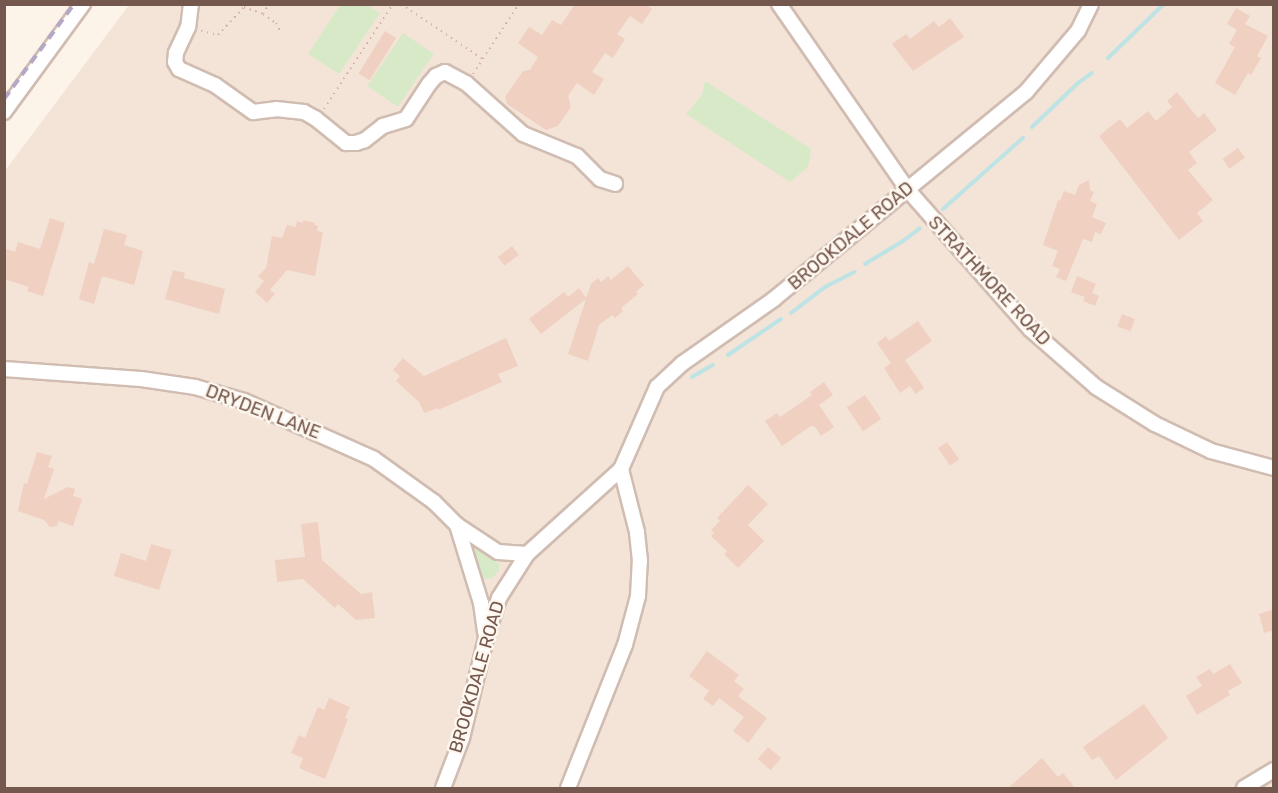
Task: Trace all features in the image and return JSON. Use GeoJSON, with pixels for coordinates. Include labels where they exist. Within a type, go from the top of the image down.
{"type":"FeatureCollection","features":[{"type":"Feature","properties":{"kind":"street"},"geometry":{"type":"LineString","coordinates":[[4,112],[83,4]]}},
{"type":"Feature","properties":{"kind":"street"},"geometry":{"type":"LineString","coordinates":[[191,4],[187,29],[176,53],[175,62],[179,69],[215,85],[253,112],[291,109],[317,119],[346,142],[356,143],[365,140],[383,126],[406,119],[436,76],[445,72],[466,84],[523,134],[577,156],[600,179],[615,184]]}},
{"type":"Feature","properties":{"kind":"street","name":"STRATHMORE ROAD"},"geometry":{"type":"LineString","coordinates":[[779,4],[907,189],[1030,329],[1096,387],[1184,439],[1239,460],[1274,468]]}},
{"type":"Feature","properties":{"kind":"street","name":"BROOKDALE ROAD"},"geometry":{"type":"LineString","coordinates":[[443,789],[462,738],[486,638],[499,598],[527,554],[621,469],[657,387],[683,363],[774,299],[1026,92],[1078,31],[1091,4]]}},
{"type":"Feature","properties":{"kind":"street","name":"DRYDEN LANE"},"geometry":{"type":"LineString","coordinates":[[4,369],[141,379],[195,387],[244,401],[374,459],[434,502],[457,525],[498,552],[527,554]]}},
{"type":"Feature","properties":{"kind":"street"},"geometry":{"type":"LineString","coordinates":[[568,789],[625,645],[638,596],[640,561],[637,532],[621,469]]}},
{"type":"Feature","properties":{"kind":"street","name":"DRYDEN LANE"},"geometry":{"type":"LineString","coordinates":[[457,525],[481,603],[486,638]]}},
{"type":"Feature","properties":{"kind":"street"},"geometry":{"type":"LineString","coordinates":[[1244,789],[1274,770]]}},
{"type":"Feature","properties":{"kind":"path"},"geometry":{"type":"LineString","coordinates":[[262,14],[269,4]]}},
{"type":"Feature","properties":{"kind":"path"},"geometry":{"type":"LineString","coordinates":[[317,119],[393,4]]}},
{"type":"Feature","properties":{"kind":"path"},"geometry":{"type":"LineString","coordinates":[[401,4],[483,59]]}},
{"type":"Feature","properties":{"kind":"path"},"geometry":{"type":"LineString","coordinates":[[466,84],[519,4]]}},
{"type":"Feature","properties":{"kind":"path"},"geometry":{"type":"LineString","coordinates":[[187,29],[218,35],[243,6],[276,23],[280,31]]}},
{"type":"Feature","properties":{"kind":"shaded area"},"geometry":{"type":"Polygon","coordinates":[[[129,5],[1273,5],[1273,788],[5,788],[4,172],[129,5]]]}},
{"type":"Feature","properties":{"kind":"green space"},"geometry":{"type":"Polygon","coordinates":[[[340,5],[367,5],[380,13],[339,74],[308,54],[340,5]]]}},
{"type":"Feature","properties":{"kind":"green space"},"geometry":{"type":"Polygon","coordinates":[[[403,33],[434,54],[398,107],[367,86],[403,33]]]}},
{"type":"Feature","properties":{"kind":"green space"},"geometry":{"type":"Polygon","coordinates":[[[705,81],[811,149],[808,167],[790,182],[686,114],[702,95],[705,81]]]}},
{"type":"Feature","properties":{"kind":"green space"},"geometry":{"type":"Polygon","coordinates":[[[474,545],[499,564],[499,570],[493,578],[483,579],[479,574],[470,546],[474,545]]]}},
{"type":"Feature","properties":{"kind":"building"},"geometry":{"type":"Polygon","coordinates":[[[575,4],[645,4],[652,9],[642,24],[630,16],[617,34],[625,39],[613,58],[605,53],[592,72],[604,79],[594,95],[577,83],[568,96],[571,107],[558,126],[546,130],[507,104],[505,97],[523,71],[530,70],[538,57],[518,43],[529,27],[542,35],[552,20],[561,25],[575,4]]]}},
{"type":"Feature","properties":{"kind":"building"},"geometry":{"type":"Polygon","coordinates":[[[1236,8],[1250,16],[1245,24],[1268,36],[1257,56],[1261,58],[1251,75],[1248,73],[1235,95],[1215,83],[1235,47],[1229,44],[1237,30],[1227,24],[1236,8]]]}},
{"type":"Feature","properties":{"kind":"building"},"geometry":{"type":"Polygon","coordinates":[[[950,18],[964,37],[913,71],[892,44],[906,34],[910,39],[934,21],[939,27],[950,18]]]}},
{"type":"Feature","properties":{"kind":"building"},"geometry":{"type":"Polygon","coordinates":[[[385,31],[396,38],[370,80],[359,73],[385,31]]]}},
{"type":"Feature","properties":{"kind":"building"},"geometry":{"type":"Polygon","coordinates":[[[1177,92],[1198,118],[1204,113],[1217,130],[1189,152],[1197,163],[1188,170],[1213,200],[1197,213],[1203,221],[1179,240],[1099,136],[1120,119],[1127,128],[1148,111],[1156,121],[1172,107],[1167,101],[1177,92]]]}},
{"type":"Feature","properties":{"kind":"building"},"geometry":{"type":"Polygon","coordinates":[[[1238,148],[1245,158],[1229,169],[1222,159],[1238,148]]]}},
{"type":"Feature","properties":{"kind":"building"},"geometry":{"type":"Polygon","coordinates":[[[1089,180],[1090,190],[1094,192],[1090,201],[1097,204],[1092,217],[1106,223],[1101,234],[1095,232],[1092,242],[1083,239],[1066,281],[1056,277],[1060,269],[1052,266],[1058,251],[1043,245],[1058,200],[1060,201],[1064,191],[1075,195],[1079,185],[1089,180]]]}},
{"type":"Feature","properties":{"kind":"building"},"geometry":{"type":"Polygon","coordinates":[[[50,218],[65,223],[43,296],[27,291],[29,287],[4,279],[4,248],[15,252],[18,242],[40,249],[50,218]]]}},
{"type":"Feature","properties":{"kind":"building"},"geometry":{"type":"Polygon","coordinates":[[[303,220],[315,223],[314,225],[318,226],[317,231],[323,232],[315,276],[287,270],[270,290],[275,294],[267,303],[255,292],[264,281],[258,276],[266,268],[272,236],[282,238],[287,225],[296,227],[297,221],[303,223],[303,220]]]}},
{"type":"Feature","properties":{"kind":"building"},"geometry":{"type":"Polygon","coordinates":[[[104,229],[127,235],[124,245],[143,251],[134,285],[102,276],[94,304],[79,299],[89,262],[94,264],[104,229]]]}},
{"type":"Feature","properties":{"kind":"building"},"geometry":{"type":"Polygon","coordinates":[[[512,246],[519,255],[505,266],[498,257],[512,246]]]}},
{"type":"Feature","properties":{"kind":"building"},"geometry":{"type":"Polygon","coordinates":[[[628,266],[644,285],[636,292],[638,294],[621,308],[623,311],[615,318],[612,315],[599,325],[588,361],[568,354],[586,299],[541,334],[529,319],[564,292],[568,297],[579,288],[586,298],[591,284],[598,278],[601,282],[608,276],[611,280],[628,266]]]}},
{"type":"Feature","properties":{"kind":"building"},"geometry":{"type":"Polygon","coordinates":[[[173,270],[185,273],[184,278],[225,289],[219,314],[165,299],[173,270]]]}},
{"type":"Feature","properties":{"kind":"building"},"geometry":{"type":"Polygon","coordinates":[[[1077,276],[1096,284],[1092,293],[1099,296],[1095,306],[1083,301],[1085,297],[1071,292],[1077,276]]]}},
{"type":"Feature","properties":{"kind":"building"},"geometry":{"type":"Polygon","coordinates":[[[1122,314],[1135,319],[1130,331],[1117,326],[1122,314]]]}},
{"type":"Feature","properties":{"kind":"building"},"geometry":{"type":"Polygon","coordinates":[[[918,321],[932,341],[905,360],[924,388],[915,394],[910,386],[900,393],[884,368],[891,363],[877,343],[886,336],[889,341],[918,321]]]}},
{"type":"Feature","properties":{"kind":"building"},"geometry":{"type":"Polygon","coordinates":[[[506,338],[518,366],[498,374],[502,382],[438,410],[438,408],[424,413],[419,402],[396,381],[400,376],[393,370],[403,358],[424,376],[506,338]]]}},
{"type":"Feature","properties":{"kind":"building"},"geometry":{"type":"Polygon","coordinates":[[[824,382],[833,395],[819,405],[834,427],[821,436],[815,427],[811,426],[782,446],[765,421],[777,413],[780,417],[812,395],[810,392],[824,382]]]}},
{"type":"Feature","properties":{"kind":"building"},"geometry":{"type":"Polygon","coordinates":[[[865,395],[881,419],[863,431],[847,407],[865,395]]]}},
{"type":"Feature","properties":{"kind":"building"},"geometry":{"type":"Polygon","coordinates":[[[947,442],[959,459],[950,466],[938,448],[947,442]]]}},
{"type":"Feature","properties":{"kind":"building"},"geometry":{"type":"Polygon","coordinates":[[[37,452],[52,456],[48,467],[54,469],[44,499],[68,487],[75,489],[73,496],[82,499],[73,526],[58,521],[57,526],[50,527],[44,520],[18,511],[24,483],[27,484],[37,452]]]}},
{"type":"Feature","properties":{"kind":"building"},"geometry":{"type":"Polygon","coordinates":[[[748,485],[768,504],[748,525],[764,541],[738,568],[724,554],[727,551],[711,536],[714,533],[711,530],[720,521],[717,518],[748,485]]]}},
{"type":"Feature","properties":{"kind":"building"},"geometry":{"type":"Polygon","coordinates":[[[318,522],[322,560],[361,594],[372,592],[375,618],[356,620],[338,604],[335,608],[303,579],[277,582],[275,560],[305,557],[301,524],[318,522]]]}},
{"type":"Feature","properties":{"kind":"building"},"geometry":{"type":"Polygon","coordinates":[[[151,544],[172,550],[159,590],[114,576],[121,553],[146,561],[151,544]]]}},
{"type":"Feature","properties":{"kind":"building"},"geometry":{"type":"Polygon","coordinates":[[[1274,609],[1274,630],[1264,633],[1259,614],[1274,609]]]}},
{"type":"Feature","properties":{"kind":"building"},"geometry":{"type":"Polygon","coordinates":[[[707,651],[739,675],[734,681],[744,689],[738,696],[767,718],[748,743],[733,731],[744,717],[719,698],[713,706],[703,699],[709,691],[689,676],[707,651]]]}},
{"type":"Feature","properties":{"kind":"building"},"geometry":{"type":"Polygon","coordinates":[[[1230,664],[1242,683],[1228,691],[1230,695],[1197,715],[1186,696],[1202,686],[1196,677],[1210,669],[1213,674],[1230,664]]]}},
{"type":"Feature","properties":{"kind":"building"},"geometry":{"type":"Polygon","coordinates":[[[329,698],[350,707],[345,718],[348,719],[325,779],[299,768],[303,758],[291,753],[299,735],[305,738],[318,707],[324,710],[329,698]]]}},
{"type":"Feature","properties":{"kind":"building"},"geometry":{"type":"Polygon","coordinates":[[[1144,704],[1168,738],[1116,780],[1099,756],[1092,760],[1083,747],[1144,704]]]}},
{"type":"Feature","properties":{"kind":"building"},"geometry":{"type":"Polygon","coordinates":[[[768,747],[781,758],[771,770],[758,759],[768,747]]]}},
{"type":"Feature","properties":{"kind":"building"},"geometry":{"type":"Polygon","coordinates":[[[1042,758],[1058,777],[1063,773],[1076,789],[1007,789],[1042,758]]]}},
{"type":"Feature","properties":{"kind":"waterway"},"geometry":{"type":"LineString","coordinates":[[1108,58],[1164,4]]}},
{"type":"Feature","properties":{"kind":"waterway"},"geometry":{"type":"LineString","coordinates":[[1032,127],[1078,83],[1092,73]]}},
{"type":"Feature","properties":{"kind":"waterway"},"geometry":{"type":"LineString","coordinates":[[943,209],[1023,138]]}},
{"type":"Feature","properties":{"kind":"waterway"},"geometry":{"type":"LineString","coordinates":[[865,264],[920,228]]}},
{"type":"Feature","properties":{"kind":"waterway"},"geometry":{"type":"LineString","coordinates":[[791,313],[825,287],[854,272]]}},
{"type":"Feature","properties":{"kind":"waterway"},"geometry":{"type":"LineString","coordinates":[[728,355],[781,319]]}},
{"type":"Feature","properties":{"kind":"waterway"},"geometry":{"type":"LineString","coordinates":[[692,377],[713,365]]}},
{"type":"Feature","properties":{"kind":"railway"},"geometry":{"type":"LineString","coordinates":[[4,99],[74,4]]}}]}
